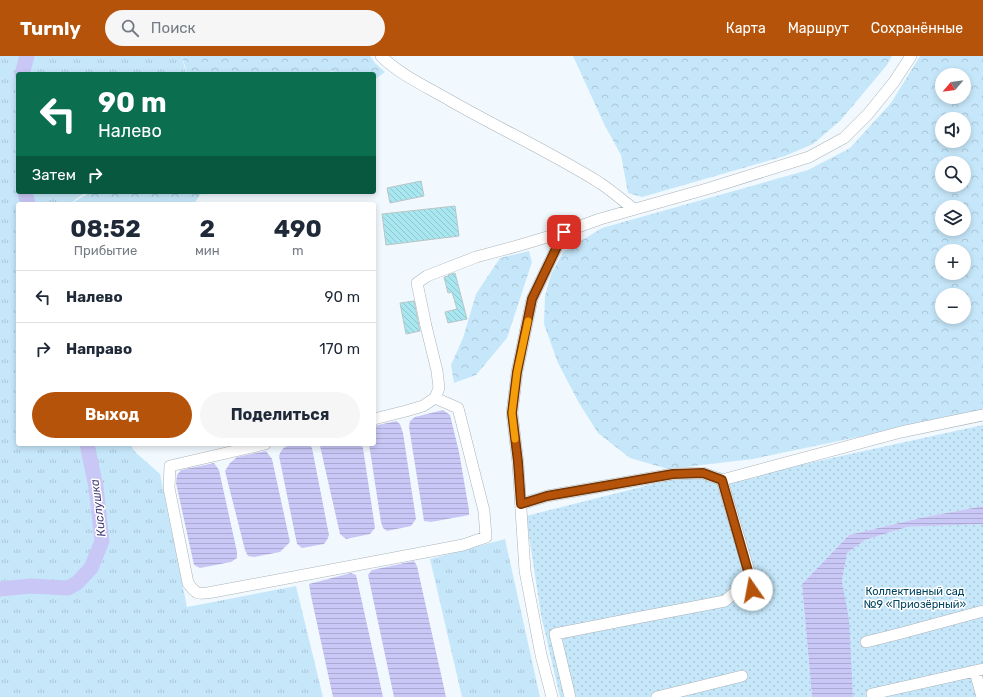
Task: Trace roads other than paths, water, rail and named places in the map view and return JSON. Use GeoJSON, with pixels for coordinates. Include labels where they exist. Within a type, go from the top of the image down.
{"type":"FeatureCollection","features":[{"type":"Feature","properties":{"kind":"lane"},"geometry":{"type":"LineString","coordinates":[[382,56],[387,62],[405,74],[467,110],[602,184],[634,209]]}},
{"type":"Feature","properties":{"kind":"lane"},"geometry":{"type":"LineString","coordinates":[[376,418],[423,406],[435,398],[439,388],[437,371],[417,283],[427,276],[476,257],[564,232],[600,219],[710,188],[809,157],[844,138],[868,114],[894,82],[911,56]]}},
{"type":"Feature","properties":{"kind":"lane"},"geometry":{"type":"LineString","coordinates":[[552,697],[541,655],[525,571],[518,462],[512,413],[517,372],[532,299],[564,232]]}},
{"type":"Feature","properties":{"kind":"lane"},"geometry":{"type":"LineString","coordinates":[[255,446],[170,466],[169,488],[188,583],[194,591],[201,594],[463,545],[486,537],[484,511],[458,408],[435,398]]}},
{"type":"Feature","properties":{"kind":"lane"},"geometry":{"type":"LineString","coordinates":[[521,504],[547,496],[673,474],[703,473],[722,480],[901,432],[983,415]]}},
{"type":"Feature","properties":{"kind":"lane"},"geometry":{"type":"LineString","coordinates":[[570,697],[555,634],[725,601],[734,593],[752,590],[752,585],[722,480]]}},
{"type":"Feature","properties":{"kind":"lane"},"geometry":{"type":"LineString","coordinates":[[866,642],[983,611]]}},
{"type":"Feature","properties":{"kind":"lane"},"geometry":{"type":"LineString","coordinates":[[872,694],[979,670],[982,697]]}},
{"type":"Feature","properties":{"kind":"lane"},"geometry":{"type":"LineString","coordinates":[[657,697],[742,676]]}},
{"type":"Feature","properties":{"kind":"water"},"geometry":{"type":"Polygon","coordinates":[[[443,410],[450,415],[459,452],[469,515],[431,522],[424,521],[409,427],[410,421],[415,417],[443,410]]]}},
{"type":"Feature","properties":{"kind":"water"},"geometry":{"type":"Polygon","coordinates":[[[396,421],[400,424],[403,433],[416,519],[411,526],[387,531],[383,528],[369,446],[376,446],[376,426],[396,421]]]}},
{"type":"Feature","properties":{"kind":"water"},"geometry":{"type":"Polygon","coordinates":[[[287,446],[310,446],[312,448],[329,535],[324,544],[302,548],[297,544],[279,456],[283,448],[287,446]]]}},
{"type":"Feature","properties":{"kind":"water"},"geometry":{"type":"Polygon","coordinates":[[[320,446],[362,446],[375,528],[370,534],[346,539],[340,534],[320,446]]]}},
{"type":"Feature","properties":{"kind":"water"},"geometry":{"type":"Polygon","coordinates":[[[266,451],[272,459],[290,542],[280,552],[254,557],[248,556],[245,550],[225,471],[230,463],[237,457],[266,451]]]}},
{"type":"Feature","properties":{"kind":"water"},"geometry":{"type":"Polygon","coordinates":[[[214,463],[219,470],[237,552],[237,558],[231,562],[200,568],[194,565],[176,483],[177,475],[181,470],[214,463]]]}},
{"type":"Feature","properties":{"kind":"water"},"geometry":{"type":"Polygon","coordinates":[[[983,506],[983,524],[907,527],[865,540],[847,553],[842,581],[849,620],[853,697],[812,697],[802,584],[849,535],[920,518],[983,506]]]}},
{"type":"Feature","properties":{"kind":"water"},"geometry":{"type":"Polygon","coordinates":[[[414,561],[417,566],[446,697],[394,697],[368,575],[372,570],[414,561]]]}},
{"type":"Feature","properties":{"kind":"water"},"geometry":{"type":"Polygon","coordinates":[[[351,573],[356,575],[383,697],[333,697],[309,584],[351,573]]]}},
{"type":"Feature","properties":{"kind":"waterway","name":"Кислушка"},"geometry":{"type":"LineString","coordinates":[[23,72],[27,56]]}},
{"type":"Feature","properties":{"kind":"waterway","name":"Кислушка"},"geometry":{"type":"LineString","coordinates":[[26,194],[28,202]]}},
{"type":"Feature","properties":{"kind":"waterway","name":"Кислушка"},"geometry":{"type":"LineString","coordinates":[[0,589],[31,586],[68,588],[77,583],[91,568],[102,541],[96,487],[87,446]]}},
{"type":"Feature","properties":{"kind":"park label","name":"Коллективный сад №9 «Приозёрный»"},"geometry":{"type":"Point","coordinates":[915,597]}}]}
